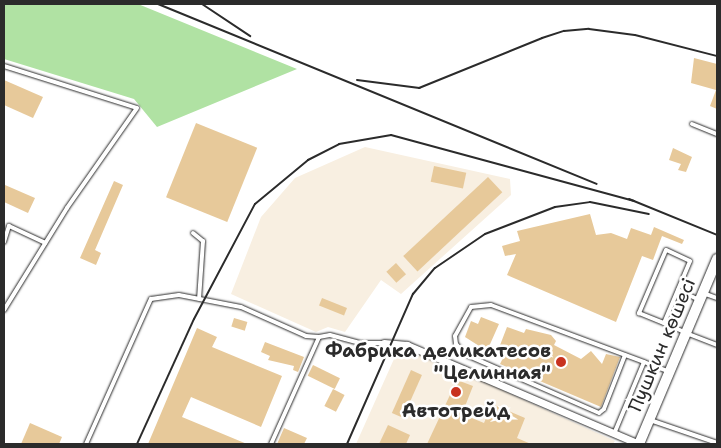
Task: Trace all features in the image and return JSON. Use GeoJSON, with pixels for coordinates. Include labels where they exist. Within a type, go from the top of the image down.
{"type":"FeatureCollection","features":[{"type":"Feature","properties":{"kind":"main road","name":"Пушкин көшесі"},"geometry":{"type":"LineString","coordinates":[[639,444],[717,259]]}},
{"type":"Feature","properties":{"kind":"street"},"geometry":{"type":"LineString","coordinates":[[384,343],[407,345],[639,444]]}},
{"type":"Feature","properties":{"kind":"lane"},"geometry":{"type":"LineString","coordinates":[[4,66],[137,108],[45,243],[4,310]]}},
{"type":"Feature","properties":{"kind":"lane"},"geometry":{"type":"LineString","coordinates":[[692,124],[717,134]]}},
{"type":"Feature","properties":{"kind":"lane"},"geometry":{"type":"LineString","coordinates":[[4,242],[9,226],[45,243]]}},
{"type":"Feature","properties":{"kind":"lane"},"geometry":{"type":"LineString","coordinates":[[193,233],[203,241],[199,299]]}},
{"type":"Feature","properties":{"kind":"lane"},"geometry":{"type":"LineString","coordinates":[[664,323],[690,261],[666,250],[639,313],[717,345]]}},
{"type":"Feature","properties":{"kind":"lane"},"geometry":{"type":"LineString","coordinates":[[678,290],[702,297],[717,298]]}},
{"type":"Feature","properties":{"kind":"lane"},"geometry":{"type":"LineString","coordinates":[[86,444],[151,300],[172,294],[241,307],[306,336],[319,338],[330,335],[359,343],[384,343]]}},
{"type":"Feature","properties":{"kind":"lane"},"geometry":{"type":"LineString","coordinates":[[625,355],[604,409],[599,413],[466,355],[455,336],[471,306],[491,305],[644,362],[670,372]]}},
{"type":"Feature","properties":{"kind":"lane"},"geometry":{"type":"LineString","coordinates":[[271,444],[319,338]]}},
{"type":"Feature","properties":{"kind":"lane"},"geometry":{"type":"LineString","coordinates":[[614,434],[644,362]]}},
{"type":"Feature","properties":{"kind":"lane"},"geometry":{"type":"LineString","coordinates":[[650,420],[717,443]]}},
{"type":"Feature","properties":{"kind":"shaded area"},"geometry":{"type":"Polygon","coordinates":[[[365,147],[510,179],[511,195],[401,294],[381,280],[345,332],[328,327],[316,332],[231,294],[261,217],[295,178],[365,147]]]}},
{"type":"Feature","properties":{"kind":"shaded area"},"geometry":{"type":"Polygon","coordinates":[[[409,348],[615,441],[613,444],[356,444],[398,350],[409,348]]]}},
{"type":"Feature","properties":{"kind":"green space"},"geometry":{"type":"Polygon","coordinates":[[[4,4],[138,4],[297,69],[157,127],[134,99],[4,59],[4,4]]]}},
{"type":"Feature","properties":{"kind":"building"},"geometry":{"type":"Polygon","coordinates":[[[694,58],[717,64],[717,109],[710,106],[716,90],[691,83],[694,58]]]}},
{"type":"Feature","properties":{"kind":"building"},"geometry":{"type":"Polygon","coordinates":[[[4,80],[43,97],[33,118],[4,105],[4,80]]]}},
{"type":"Feature","properties":{"kind":"building"},"geometry":{"type":"Polygon","coordinates":[[[196,123],[257,148],[227,222],[166,197],[196,123]]]}},
{"type":"Feature","properties":{"kind":"building"},"geometry":{"type":"Polygon","coordinates":[[[673,148],[692,157],[686,172],[678,170],[681,164],[669,160],[673,148]]]}},
{"type":"Feature","properties":{"kind":"building"},"geometry":{"type":"Polygon","coordinates":[[[434,166],[466,173],[463,189],[431,182],[434,166]]]}},
{"type":"Feature","properties":{"kind":"building"},"geometry":{"type":"Polygon","coordinates":[[[488,177],[502,192],[417,271],[403,256],[488,177]]]}},
{"type":"Feature","properties":{"kind":"building"},"geometry":{"type":"Polygon","coordinates":[[[114,181],[123,185],[95,250],[101,253],[96,265],[80,258],[114,181]]]}},
{"type":"Feature","properties":{"kind":"building"},"geometry":{"type":"Polygon","coordinates":[[[5,185],[35,198],[28,213],[4,202],[5,185]]]}},
{"type":"Feature","properties":{"kind":"building"},"geometry":{"type":"Polygon","coordinates":[[[590,214],[596,235],[611,233],[627,239],[631,228],[651,235],[654,227],[684,240],[682,244],[662,236],[653,260],[642,256],[616,322],[507,275],[516,254],[505,256],[502,246],[520,241],[517,231],[590,214]]]}},
{"type":"Feature","properties":{"kind":"building"},"geometry":{"type":"Polygon","coordinates":[[[396,263],[406,274],[396,283],[386,272],[396,263]]]}},
{"type":"Feature","properties":{"kind":"building"},"geometry":{"type":"Polygon","coordinates":[[[322,298],[347,308],[344,316],[319,305],[322,298]]]}},
{"type":"Feature","properties":{"kind":"building"},"geometry":{"type":"Polygon","coordinates":[[[481,317],[499,324],[487,351],[465,337],[471,321],[478,324],[481,317]]]}},
{"type":"Feature","properties":{"kind":"building"},"geometry":{"type":"Polygon","coordinates":[[[234,318],[247,322],[245,331],[231,327],[234,318]]]}},
{"type":"Feature","properties":{"kind":"building","name":"Фабрика деликатесов \"Целинная\""},"geometry":{"type":"Polygon","coordinates":[[[507,327],[524,333],[526,329],[551,335],[556,341],[554,345],[581,359],[591,351],[602,364],[606,354],[620,357],[601,407],[500,364],[504,356],[497,353],[507,327]]]}},
{"type":"Feature","properties":{"kind":"building"},"geometry":{"type":"Polygon","coordinates":[[[197,328],[217,337],[212,347],[282,376],[261,427],[191,397],[182,417],[247,444],[148,444],[197,328]]]}},
{"type":"Feature","properties":{"kind":"building"},"geometry":{"type":"Polygon","coordinates":[[[265,342],[304,357],[298,372],[293,370],[294,366],[268,360],[270,356],[261,352],[265,342]]]}},
{"type":"Feature","properties":{"kind":"building"},"geometry":{"type":"Polygon","coordinates":[[[313,365],[340,378],[335,389],[308,376],[313,365]]]}},
{"type":"Feature","properties":{"kind":"building"},"geometry":{"type":"Polygon","coordinates":[[[411,370],[422,375],[403,418],[392,413],[411,370]]]}},
{"type":"Feature","properties":{"kind":"building"},"geometry":{"type":"Polygon","coordinates":[[[457,380],[473,386],[462,414],[484,423],[492,404],[525,418],[517,438],[531,444],[427,444],[457,380]]]}},
{"type":"Feature","properties":{"kind":"building"},"geometry":{"type":"Polygon","coordinates":[[[333,389],[345,395],[336,412],[324,406],[333,389]]]}},
{"type":"Feature","properties":{"kind":"building"},"geometry":{"type":"Polygon","coordinates":[[[30,423],[62,437],[59,444],[21,444],[30,423]]]}},
{"type":"Feature","properties":{"kind":"building"},"geometry":{"type":"Polygon","coordinates":[[[388,425],[410,435],[406,444],[379,444],[388,425]]]}},
{"type":"Feature","properties":{"kind":"building"},"geometry":{"type":"Polygon","coordinates":[[[284,428],[307,438],[304,444],[277,444],[284,428]]]}},
{"type":"Feature","properties":{"kind":"railway"},"geometry":{"type":"LineString","coordinates":[[158,4],[597,184]]}},
{"type":"Feature","properties":{"kind":"railway"},"geometry":{"type":"LineString","coordinates":[[202,4],[250,36]]}},
{"type":"Feature","properties":{"kind":"railway"},"geometry":{"type":"LineString","coordinates":[[357,80],[419,88],[542,38],[564,31],[589,29],[635,35],[717,56]]}},
{"type":"Feature","properties":{"kind":"railway"},"geometry":{"type":"LineString","coordinates":[[137,444],[194,319],[255,204],[308,160],[339,144],[391,135],[634,201]]}},
{"type":"Feature","properties":{"kind":"railway"},"geometry":{"type":"LineString","coordinates":[[629,199],[717,235]]}},
{"type":"Feature","properties":{"kind":"railway"},"geometry":{"type":"LineString","coordinates":[[347,444],[413,294],[435,268],[485,234],[555,207],[590,202],[649,214]]}},
{"type":"Feature","properties":{"kind":"place","name":"Фабрика деликатесов \"Целинная\""},"geometry":{"type":"Point","coordinates":[561,362]}},
{"type":"Feature","properties":{"kind":"place","name":"Автотрейд"},"geometry":{"type":"Point","coordinates":[456,392]}}]}
